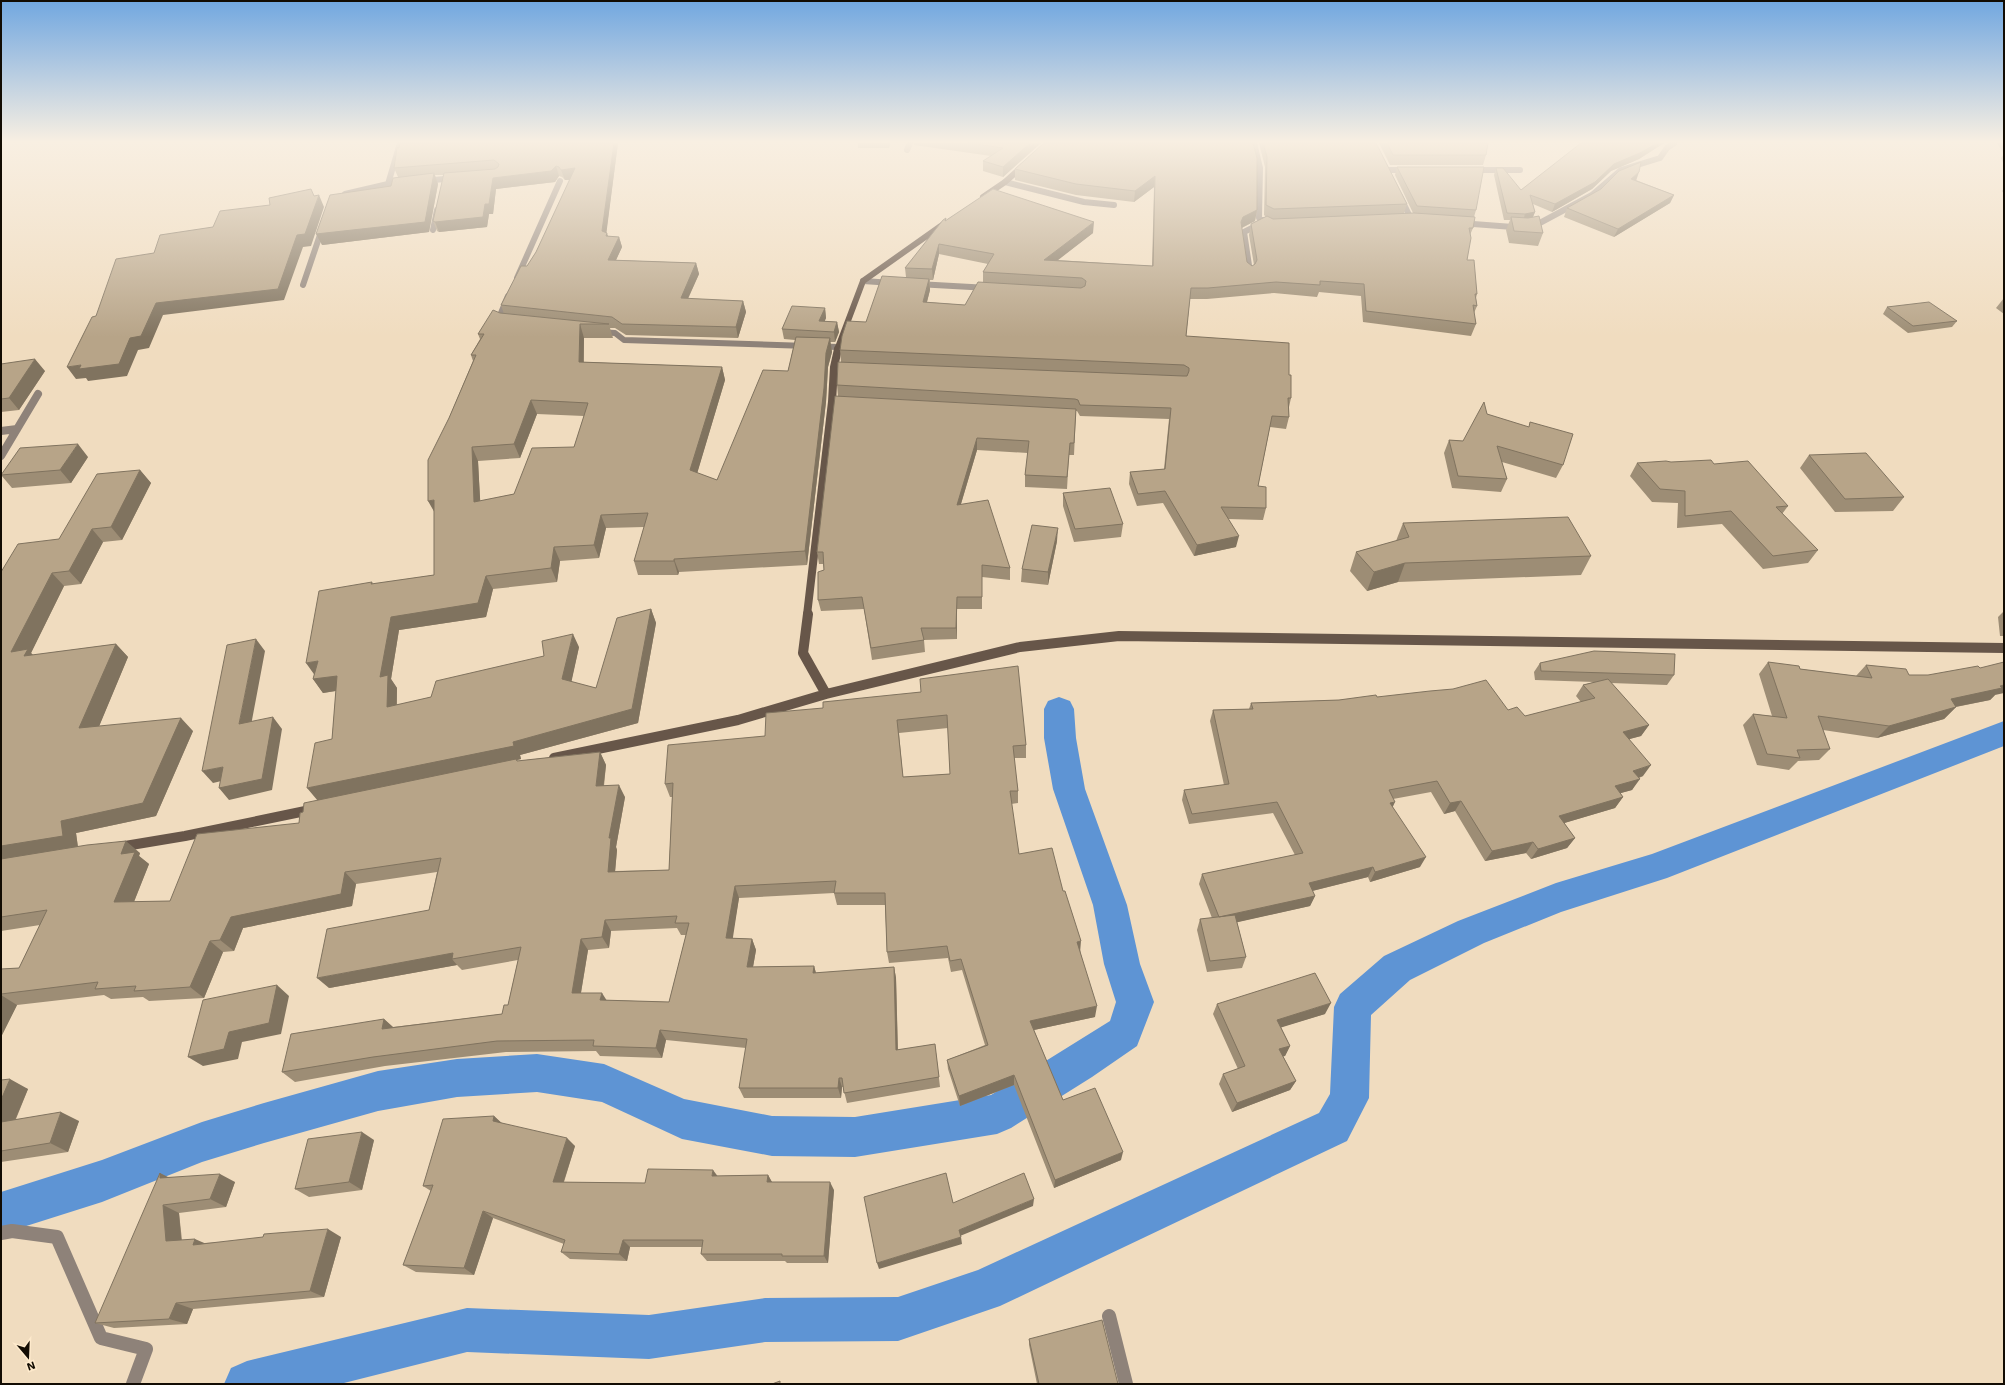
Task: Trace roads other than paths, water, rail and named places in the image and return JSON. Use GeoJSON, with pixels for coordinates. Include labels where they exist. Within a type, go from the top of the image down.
{"type":"FeatureCollection","features":[{"type":"Feature","properties":{"kind":"main road"},"geometry":{"type":"LineString","coordinates":[[826,694],[803,653],[836,403],[838,347],[863,281],[954,217]]}},
{"type":"Feature","properties":{"kind":"main road"},"geometry":{"type":"LineString","coordinates":[[543,760],[738,720],[826,694],[1020,646],[1119,636],[2004,648]]}},
{"type":"Feature","properties":{"kind":"main road"},"geometry":{"type":"LineString","coordinates":[[108,849],[185,836],[325,806]]}},
{"type":"Feature","properties":{"kind":"street"},"geometry":{"type":"LineString","coordinates":[[433,230],[438,208]]}},
{"type":"Feature","properties":{"kind":"street"},"geometry":{"type":"LineString","coordinates":[[513,323],[506,322],[500,318],[548,208]]}},
{"type":"Feature","properties":{"kind":"street"},"geometry":{"type":"LineString","coordinates":[[1259,208],[1259,218],[1264,222],[1281,225]]}},
{"type":"Feature","properties":{"kind":"street"},"geometry":{"type":"LineString","coordinates":[[1405,208],[1411,219]]}},
{"type":"Feature","properties":{"kind":"street"},"geometry":{"type":"LineString","coordinates":[[1450,222],[1528,227],[1543,223],[1570,208]]}},
{"type":"Feature","properties":{"kind":"street"},"geometry":{"type":"LineString","coordinates":[[1403,220],[1419,220]]}},
{"type":"Feature","properties":{"kind":"street"},"geometry":{"type":"LineString","coordinates":[[303,285],[325,221]]}},
{"type":"Feature","properties":{"kind":"street"},"geometry":{"type":"LineString","coordinates":[[1250,272],[1244,232],[1249,228],[1264,222]]}},
{"type":"Feature","properties":{"kind":"street"},"geometry":{"type":"LineString","coordinates":[[863,281],[902,283]]}},
{"type":"Feature","properties":{"kind":"street"},"geometry":{"type":"LineString","coordinates":[[910,284],[996,289]]}},
{"type":"Feature","properties":{"kind":"street"},"geometry":{"type":"LineString","coordinates":[[591,331],[615,333],[624,340],[838,347]]}},
{"type":"Feature","properties":{"kind":"street"},"geometry":{"type":"LineString","coordinates":[[1,456],[38,394]]}},
{"type":"Feature","properties":{"kind":"street"},"geometry":{"type":"LineString","coordinates":[[1,431],[17,429]]}},
{"type":"Feature","properties":{"kind":"street"},"geometry":{"type":"LineString","coordinates":[[1,1233],[12,1231],[57,1237],[101,1338],[146,1349],[133,1384]]}},
{"type":"Feature","properties":{"kind":"street"},"geometry":{"type":"LineString","coordinates":[[1109,1316],[1126,1384]]}},
{"type":"Feature","properties":{"kind":"waterway"},"geometry":{"type":"LineString","coordinates":[[1,1213],[102,1181],[202,1142],[264,1123],[378,1091],[457,1078],[537,1073],[604,1083],[682,1119],[772,1136],[855,1137],[997,1114],[1078,1064],[1124,1033],[1135,1002],[1122,964],[1110,905],[1069,789],[1060,738],[1059,709]]}},
{"type":"Feature","properties":{"kind":"waterway"},"geometry":{"type":"LineString","coordinates":[[247,1384],[467,1330],[649,1337],[765,1320],[898,1319],[984,1290],[1333,1127],[1349,1098],[1353,1007],[1397,968],[1471,932],[1556,898],[1655,868],[2004,733]]}}]}
